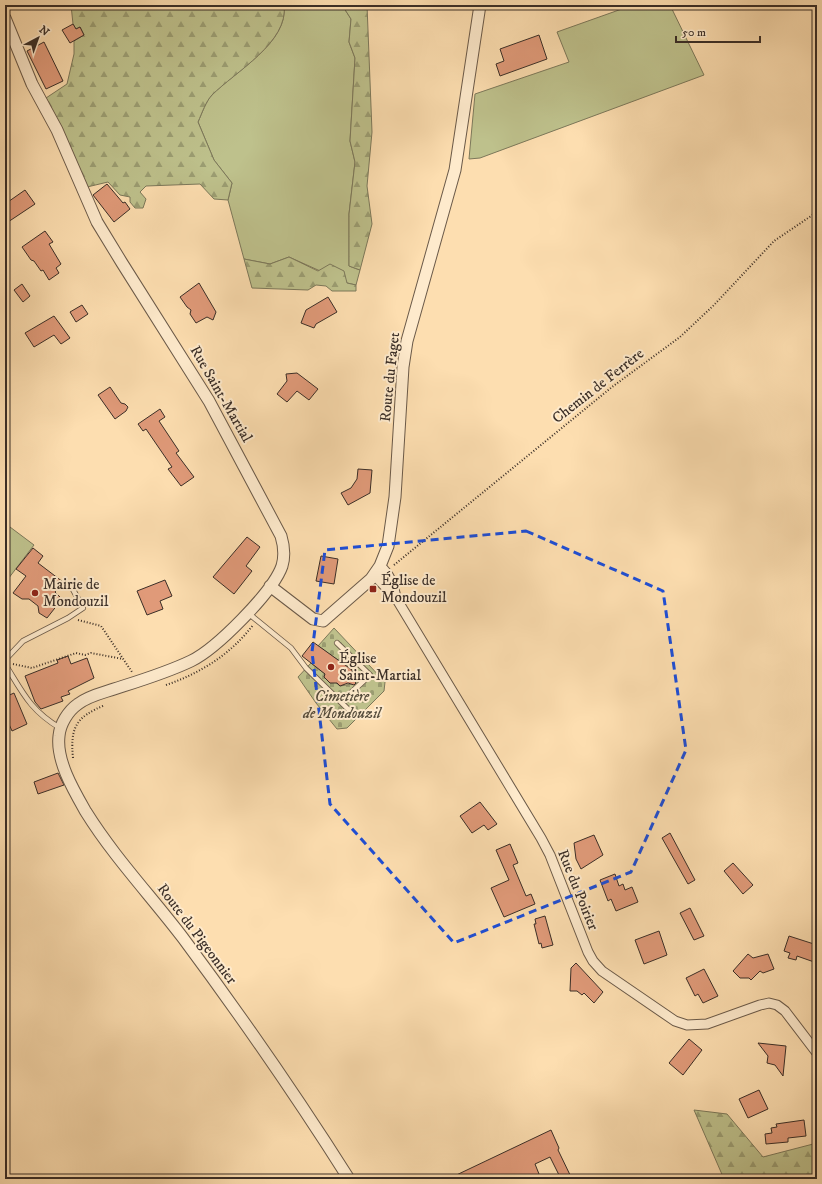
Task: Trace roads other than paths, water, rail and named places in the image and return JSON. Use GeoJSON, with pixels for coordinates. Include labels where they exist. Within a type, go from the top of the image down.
{"type":"FeatureCollection","features":[{"type":"Feature","properties":{"kind":"street","name":"Route du Faget"},"geometry":{"type":"LineString","coordinates":[[270,586],[313,619],[322,621],[365,586],[380,571],[388,546],[393,517],[403,367],[407,341],[455,170],[480,5]]}},
{"type":"Feature","properties":{"kind":"street","name":"Rue Saint-Martial"},"geometry":{"type":"LineString","coordinates":[[5,18],[32,84],[57,130],[97,222],[209,401],[281,536],[283,545],[283,559],[278,574],[270,586],[248,612],[202,655],[178,667],[79,703]]}},
{"type":"Feature","properties":{"kind":"street","name":"Rue du Poirier"},"geometry":{"type":"LineString","coordinates":[[380,571],[541,838],[550,855],[588,952],[593,961],[602,971],[675,1021],[687,1025],[707,1024],[760,1005],[769,1003],[777,1005],[785,1012],[817,1054]]}},
{"type":"Feature","properties":{"kind":"street","name":"Rue du Poirier"},"geometry":{"type":"LineString","coordinates":[[380,571],[392,583],[396,598]]}},
{"type":"Feature","properties":{"kind":"street","name":"Route du Pigeonnier"},"geometry":{"type":"LineString","coordinates":[[79,703],[71,709],[60,728],[59,746],[62,760],[86,811],[116,855],[220,988],[349,1179]]}},
{"type":"Feature","properties":{"kind":"lane"},"geometry":{"type":"LineString","coordinates":[[5,660],[23,640],[68,618],[82,608],[70,584]]}},
{"type":"Feature","properties":{"kind":"lane"},"geometry":{"type":"LineString","coordinates":[[248,612],[291,648],[306,668],[352,713]]}},
{"type":"Feature","properties":{"kind":"lane"},"geometry":{"type":"LineString","coordinates":[[337,643],[370,675],[341,702]]}},
{"type":"Feature","properties":{"kind":"lane"},"geometry":{"type":"LineString","coordinates":[[5,664],[32,706],[43,718],[60,728]]}},
{"type":"Feature","properties":{"kind":"place","name":"Église de Mondouzil"},"geometry":{"type":"Point","coordinates":[373,589]}},
{"type":"Feature","properties":{"kind":"place","name":"Mairie de Mondouzil"},"geometry":{"type":"Point","coordinates":[35,593]}},
{"type":"Feature","properties":{"kind":"place","name":"Église Saint-Martial"},"geometry":{"type":"Point","coordinates":[331,667]}},
{"type":"Feature","properties":{"kind":"park label","name":"Cimetière de Mondouzil"},"geometry":{"type":"Point","coordinates":[342,704]}}]}
